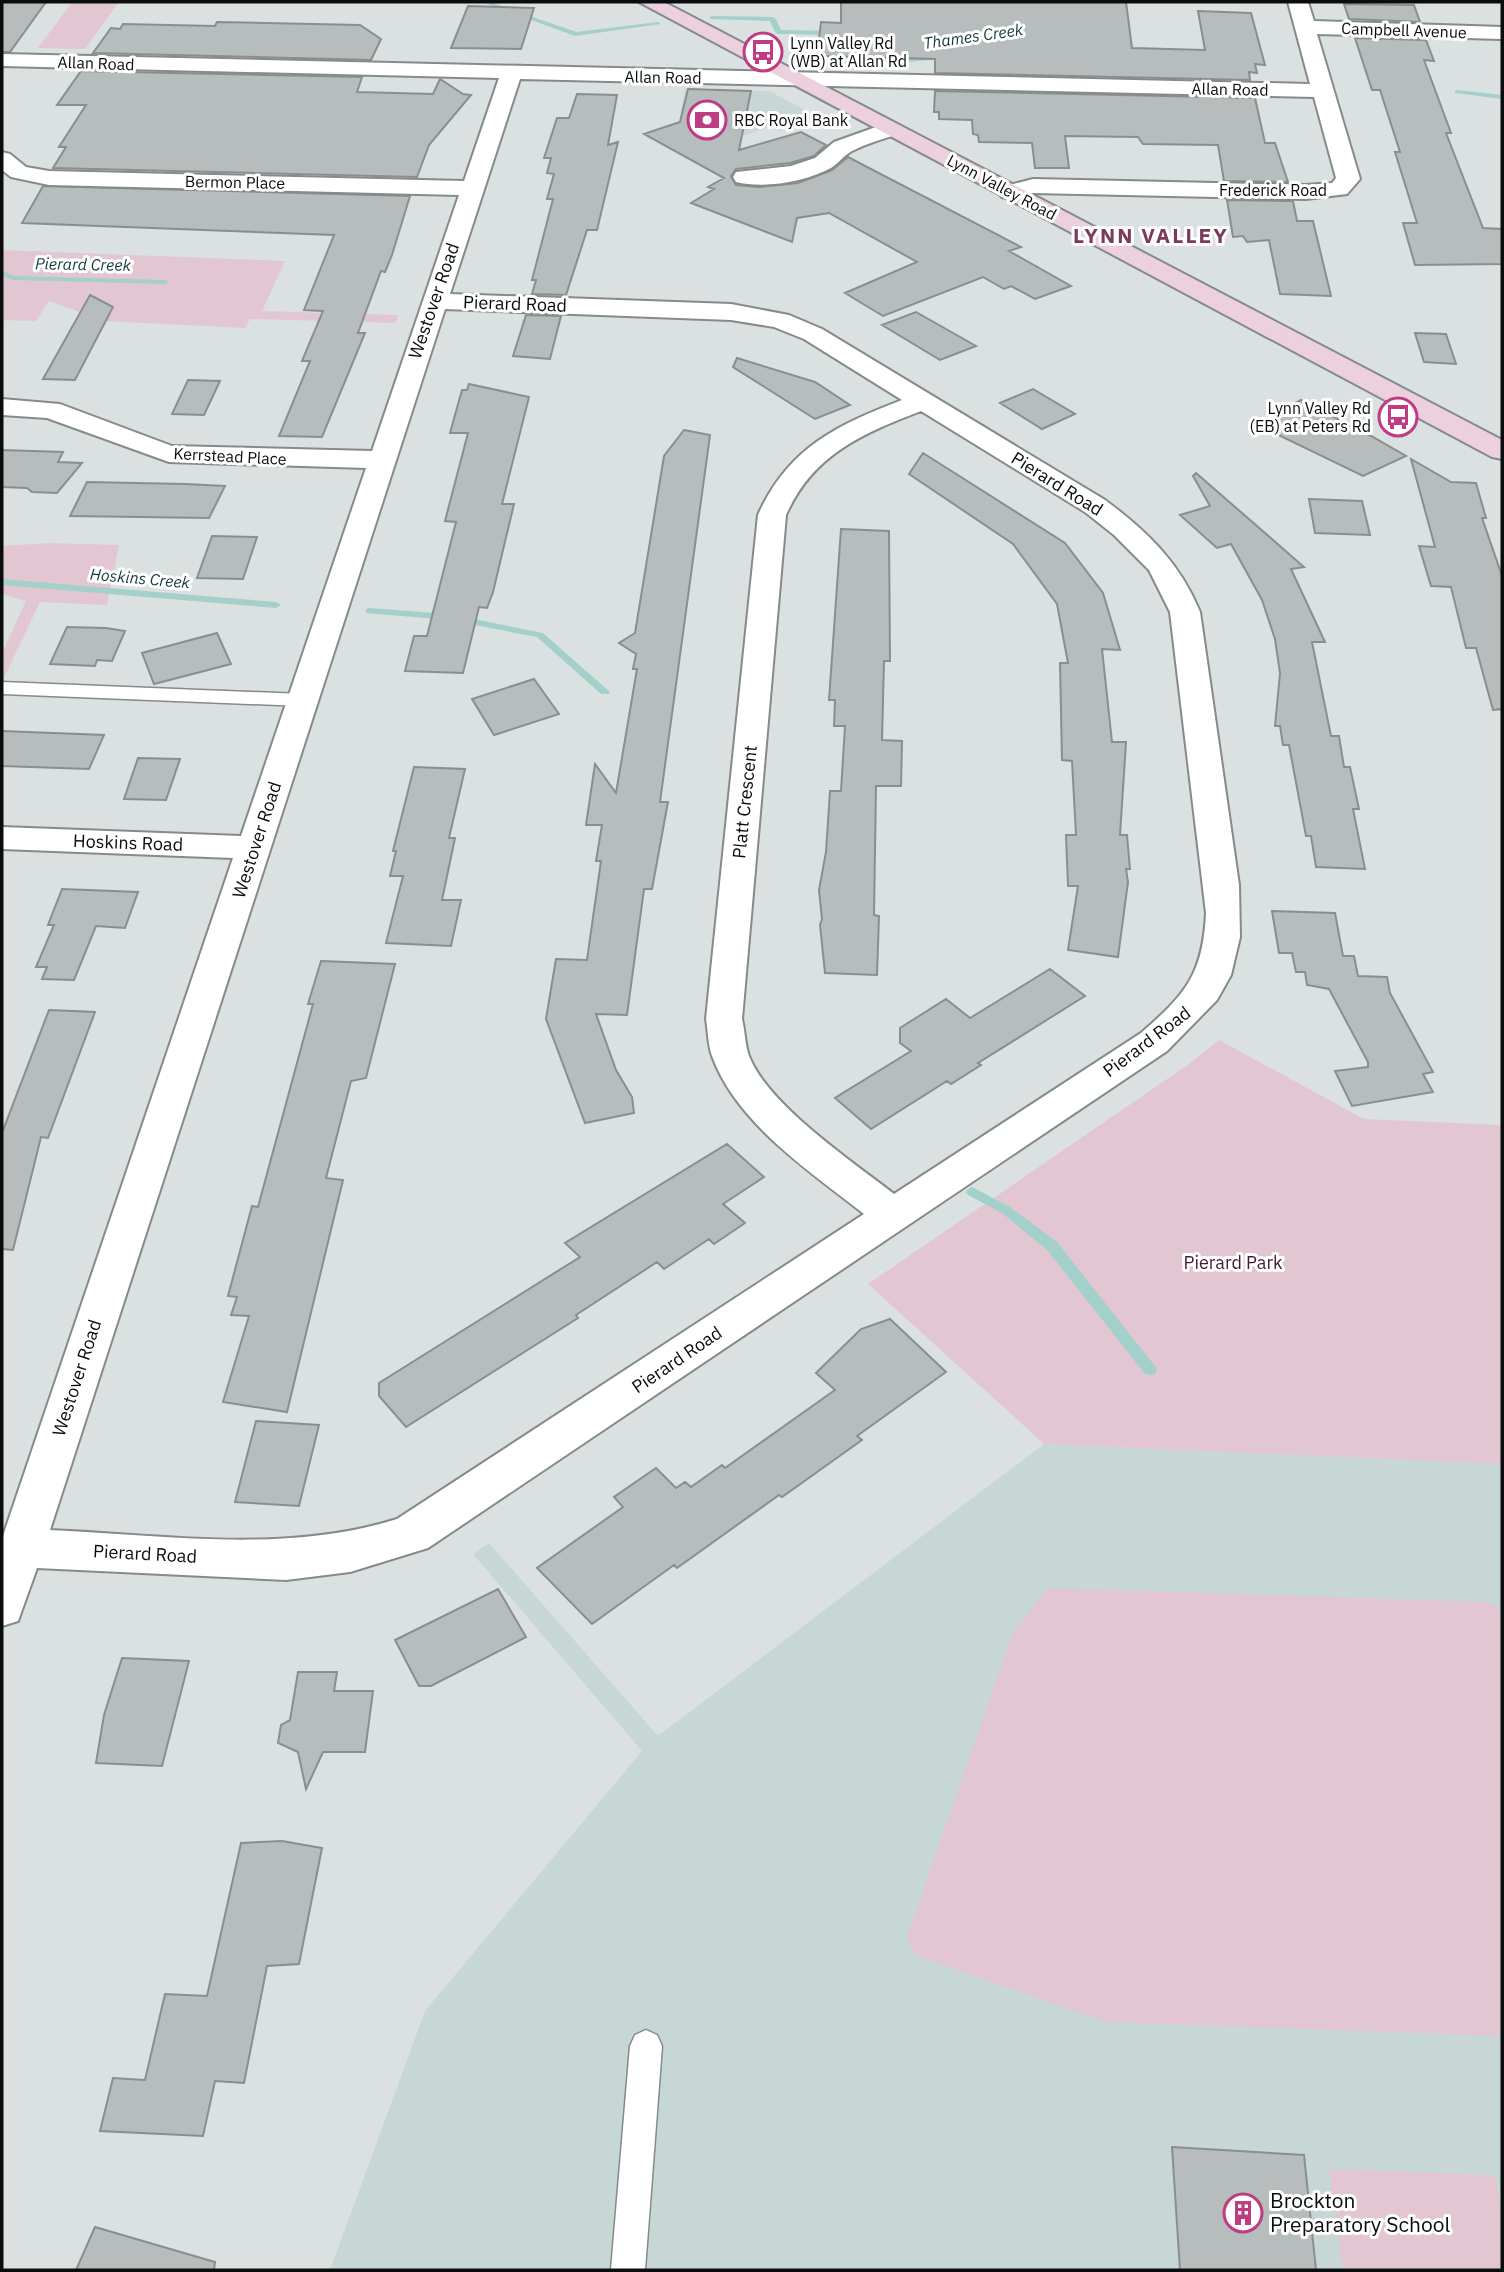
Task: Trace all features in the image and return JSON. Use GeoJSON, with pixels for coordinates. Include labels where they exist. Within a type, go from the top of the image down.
{"type":"FeatureCollection","features":[{"type":"Feature","properties":{"kind":"street","name":"Lynn Valley Road"},"geometry":{"type":"LineString","coordinates":[[649,2],[1502,451]]}},
{"type":"Feature","properties":{"kind":"street","name":"Frederick Road"},"geometry":{"type":"LineString","coordinates":[[1010,192],[1033,186],[1307,192],[1339,189],[1348,179],[1298,2]]}},
{"type":"Feature","properties":{"kind":"street","name":"Campbell Avenue"},"geometry":{"type":"LineString","coordinates":[[1305,27],[1502,33]]}},
{"type":"Feature","properties":{"kind":"street","name":"Allan Road"},"geometry":{"type":"LineString","coordinates":[[2,60],[1324,91]]}},
{"type":"Feature","properties":{"kind":"street","name":"Westover Road"},"geometry":{"type":"LineString","coordinates":[[2,1605],[433,301],[511,74]]}},
{"type":"Feature","properties":{"kind":"street"},"geometry":{"type":"LineString","coordinates":[[744,177],[769,178],[797,172],[823,163],[842,147],[890,129]]}},
{"type":"Feature","properties":{"kind":"street","name":"Bermon Place"},"geometry":{"type":"LineString","coordinates":[[2,159],[19,172],[49,178],[472,188]]}},
{"type":"Feature","properties":{"kind":"street","name":"Pierard Road"},"geometry":{"type":"LineString","coordinates":[[21,1548],[286,1560],[325,1558],[365,1550],[412,1534],[1154,1042],[1191,1011],[1217,971],[1225,928],[1222,885],[1185,612],[1175,584],[1156,557],[1128,530],[1095,506],[813,334],[780,320],[753,315],[433,301]]}},
{"type":"Feature","properties":{"kind":"street","name":"Platt Crescent"},"geometry":{"type":"LineString","coordinates":[[894,1216],[782,1125],[755,1094],[731,1058],[724,1019],[772,515],[779,493],[789,478],[818,451],[839,437],[923,401]]}},
{"type":"Feature","properties":{"kind":"street","name":"Kerrstead Place"},"geometry":{"type":"LineString","coordinates":[[2,407],[51,410],[169,454],[382,460]]}},
{"type":"Feature","properties":{"kind":"street","name":"Hoskins Road"},"geometry":{"type":"LineString","coordinates":[[2,838],[254,848]]}},
{"type":"Feature","properties":{"kind":"lane"},"geometry":{"type":"LineString","coordinates":[[2,688],[303,700]]}},
{"type":"Feature","properties":{"kind":"lane"},"geometry":{"type":"LineString","coordinates":[[628,2270],[646,2046]]}},
{"type":"Feature","properties":{"kind":"shaded area"},"geometry":{"type":"Polygon","coordinates":[[[685,89],[769,91],[811,113],[713,146],[675,146],[685,89]]]}},
{"type":"Feature","properties":{"kind":"shaded area"},"geometry":{"type":"Polygon","coordinates":[[[1044,1444],[1502,1464],[1502,2270],[330,2270],[425,2011],[642,1751],[473,1554],[489,1543],[658,1736],[1044,1444]]]}},
{"type":"Feature","properties":{"kind":"green space"},"geometry":{"type":"Polygon","coordinates":[[[72,2],[119,2],[85,49],[38,48],[72,2]]]}},
{"type":"Feature","properties":{"kind":"green space"},"geometry":{"type":"Polygon","coordinates":[[[2,250],[285,261],[262,311],[398,315],[396,323],[250,319],[245,328],[105,321],[49,301],[36,321],[2,320],[2,250]]]}},
{"type":"Feature","properties":{"kind":"green space"},"geometry":{"type":"Polygon","coordinates":[[[49,543],[119,545],[107,605],[40,602],[2,682],[2,653],[26,601],[2,594],[2,546],[49,543]]]}},
{"type":"Feature","properties":{"kind":"green space","name":"Pierard Park"},"geometry":{"type":"Polygon","coordinates":[[[1219,1040],[1364,1119],[1502,1125],[1502,1464],[1044,1444],[868,1284],[1189,1064],[1219,1040]]]}},
{"type":"Feature","properties":{"kind":"green space"},"geometry":{"type":"Polygon","coordinates":[[[1048,1588],[1486,1602],[1502,1609],[1502,2036],[1106,2022],[917,1956],[907,1937],[1013,1632],[1048,1588]]]}},
{"type":"Feature","properties":{"kind":"green space"},"geometry":{"type":"Polygon","coordinates":[[[1329,2169],[1495,2175],[1502,2214],[1502,2270],[1343,2270],[1329,2169]]]}},
{"type":"Feature","properties":{"kind":"building"},"geometry":{"type":"Polygon","coordinates":[[[2,2],[46,2],[10,52],[2,52],[2,2]]]}},
{"type":"Feature","properties":{"kind":"building"},"geometry":{"type":"Polygon","coordinates":[[[841,2],[1126,2],[1132,48],[1205,50],[1198,11],[1251,13],[1265,65],[1255,64],[1257,73],[1249,72],[1250,80],[935,73],[935,59],[817,56],[821,22],[841,23],[841,2]]]}},
{"type":"Feature","properties":{"kind":"building"},"geometry":{"type":"Polygon","coordinates":[[[1344,4],[1414,5],[1420,22],[1349,19],[1344,4]]]}},
{"type":"Feature","properties":{"kind":"building"},"geometry":{"type":"Polygon","coordinates":[[[468,6],[534,8],[521,49],[451,48],[468,6]]]}},
{"type":"Feature","properties":{"kind":"building"},"geometry":{"type":"Polygon","coordinates":[[[217,22],[360,25],[381,39],[371,60],[93,53],[111,28],[120,29],[123,24],[215,26],[217,22]]]}},
{"type":"Feature","properties":{"kind":"building"},"geometry":{"type":"Polygon","coordinates":[[[1355,38],[1426,40],[1434,61],[1424,60],[1451,133],[1446,133],[1483,228],[1502,229],[1502,264],[1415,265],[1403,223],[1417,223],[1395,152],[1400,152],[1380,90],[1372,90],[1355,38]]]}},
{"type":"Feature","properties":{"kind":"building"},"geometry":{"type":"Polygon","coordinates":[[[81,71],[362,77],[357,92],[433,94],[440,79],[463,94],[471,95],[429,145],[417,177],[53,168],[66,147],[59,147],[86,105],[57,105],[81,71]]]}},
{"type":"Feature","properties":{"kind":"building"},"geometry":{"type":"Polygon","coordinates":[[[688,89],[751,91],[739,150],[801,132],[826,145],[814,156],[790,163],[736,169],[731,176],[736,185],[759,187],[798,183],[832,170],[848,157],[1021,247],[1009,251],[1071,286],[1035,299],[1011,286],[1004,289],[983,277],[883,316],[845,293],[917,262],[829,213],[797,218],[792,242],[691,203],[714,189],[708,187],[724,178],[644,134],[680,122],[688,89]]]}},
{"type":"Feature","properties":{"kind":"building"},"geometry":{"type":"Polygon","coordinates":[[[935,91],[1255,98],[1265,143],[1275,143],[1288,182],[1224,181],[1218,145],[1143,144],[1138,137],[1065,136],[1069,168],[1035,168],[1032,143],[979,142],[978,135],[973,134],[972,120],[939,119],[939,112],[934,112],[935,91]]]}},
{"type":"Feature","properties":{"kind":"building"},"geometry":{"type":"Polygon","coordinates":[[[577,94],[617,95],[608,145],[618,142],[597,230],[587,230],[566,295],[532,294],[536,280],[532,280],[553,199],[547,199],[554,174],[547,173],[551,158],[544,158],[557,118],[569,118],[577,94]]]}},
{"type":"Feature","properties":{"kind":"building"},"geometry":{"type":"Polygon","coordinates":[[[43,186],[410,196],[392,255],[385,272],[381,271],[358,333],[365,333],[322,437],[279,436],[310,361],[302,361],[323,311],[304,310],[334,235],[22,223],[43,186]]]}},
{"type":"Feature","properties":{"kind":"building"},"geometry":{"type":"Polygon","coordinates":[[[1227,200],[1293,201],[1297,221],[1313,221],[1331,296],[1280,294],[1269,240],[1247,242],[1243,236],[1233,237],[1227,200]]]}},
{"type":"Feature","properties":{"kind":"building"},"geometry":{"type":"Polygon","coordinates":[[[90,295],[113,307],[75,380],[43,379],[90,295]]]}},
{"type":"Feature","properties":{"kind":"building"},"geometry":{"type":"Polygon","coordinates":[[[916,312],[976,346],[940,360],[882,325],[916,312]]]}},
{"type":"Feature","properties":{"kind":"building"},"geometry":{"type":"Polygon","coordinates":[[[526,315],[561,316],[550,359],[513,356],[526,315]]]}},
{"type":"Feature","properties":{"kind":"building"},"geometry":{"type":"Polygon","coordinates":[[[1415,333],[1446,334],[1456,364],[1424,362],[1415,333]]]}},
{"type":"Feature","properties":{"kind":"building"},"geometry":{"type":"Polygon","coordinates":[[[737,358],[815,382],[850,405],[815,419],[733,367],[737,358]]]}},
{"type":"Feature","properties":{"kind":"building"},"geometry":{"type":"Polygon","coordinates":[[[188,380],[220,381],[204,415],[172,414],[188,380]]]}},
{"type":"Feature","properties":{"kind":"building"},"geometry":{"type":"Polygon","coordinates":[[[469,384],[529,397],[502,504],[514,504],[493,592],[487,608],[479,607],[463,673],[405,671],[414,636],[427,636],[456,522],[445,521],[468,433],[450,433],[462,390],[467,390],[469,384]]]}},
{"type":"Feature","properties":{"kind":"building"},"geometry":{"type":"Polygon","coordinates":[[[1033,389],[1075,414],[1042,429],[1000,403],[1033,389]]]}},
{"type":"Feature","properties":{"kind":"building"},"geometry":{"type":"Polygon","coordinates":[[[1301,400],[1406,456],[1363,476],[1256,424],[1301,400]]]}},
{"type":"Feature","properties":{"kind":"building"},"geometry":{"type":"Polygon","coordinates":[[[684,430],[710,435],[660,802],[668,802],[652,889],[644,889],[627,1015],[596,1014],[616,1070],[632,1097],[634,1113],[585,1123],[546,1019],[556,959],[587,960],[601,861],[596,861],[602,825],[586,825],[595,764],[616,793],[637,669],[633,669],[636,654],[619,643],[635,633],[664,456],[684,430]]]}},
{"type":"Feature","properties":{"kind":"building"},"geometry":{"type":"Polygon","coordinates":[[[2,450],[63,452],[58,462],[82,463],[57,493],[32,492],[27,488],[2,487],[2,450]]]}},
{"type":"Feature","properties":{"kind":"building"},"geometry":{"type":"Polygon","coordinates":[[[923,453],[1065,543],[1103,593],[1120,650],[1102,649],[1112,742],[1126,742],[1120,835],[1127,835],[1130,869],[1126,869],[1128,882],[1118,957],[1068,950],[1078,886],[1068,886],[1066,835],[1076,835],[1072,761],[1062,760],[1060,663],[1068,663],[1057,604],[1013,544],[909,474],[923,453]]]}},
{"type":"Feature","properties":{"kind":"building"},"geometry":{"type":"Polygon","coordinates":[[[1411,459],[1451,482],[1476,483],[1486,518],[1482,518],[1502,576],[1502,709],[1493,710],[1476,648],[1466,648],[1451,587],[1431,586],[1419,546],[1435,547],[1411,459]]]}},
{"type":"Feature","properties":{"kind":"building"},"geometry":{"type":"Polygon","coordinates":[[[1196,473],[1304,567],[1291,569],[1325,642],[1312,642],[1331,736],[1339,736],[1344,767],[1350,767],[1359,809],[1353,809],[1365,869],[1316,867],[1311,836],[1306,836],[1289,745],[1283,745],[1280,726],[1275,726],[1280,673],[1275,639],[1262,600],[1231,544],[1217,548],[1180,515],[1210,506],[1193,476],[1196,473]]]}},
{"type":"Feature","properties":{"kind":"building"},"geometry":{"type":"Polygon","coordinates":[[[87,482],[225,486],[209,518],[70,516],[87,482]]]}},
{"type":"Feature","properties":{"kind":"building"},"geometry":{"type":"Polygon","coordinates":[[[1309,499],[1362,501],[1370,535],[1315,533],[1309,499]]]}},
{"type":"Feature","properties":{"kind":"building"},"geometry":{"type":"Polygon","coordinates":[[[841,529],[889,531],[890,661],[884,661],[882,740],[902,741],[901,786],[876,786],[874,915],[879,916],[877,975],[825,973],[820,925],[822,919],[819,890],[826,852],[830,791],[841,791],[845,726],[834,726],[835,700],[829,700],[841,529]]]}},
{"type":"Feature","properties":{"kind":"building"},"geometry":{"type":"Polygon","coordinates":[[[212,536],[257,537],[243,579],[197,578],[212,536]]]}},
{"type":"Feature","properties":{"kind":"building"},"geometry":{"type":"Polygon","coordinates":[[[67,627],[125,631],[112,661],[97,660],[95,666],[50,664],[67,627]]]}},
{"type":"Feature","properties":{"kind":"building"},"geometry":{"type":"Polygon","coordinates":[[[217,633],[231,664],[154,684],[142,653],[217,633]]]}},
{"type":"Feature","properties":{"kind":"building"},"geometry":{"type":"Polygon","coordinates":[[[534,679],[559,714],[494,735],[472,699],[534,679]]]}},
{"type":"Feature","properties":{"kind":"building"},"geometry":{"type":"Polygon","coordinates":[[[2,731],[104,735],[89,769],[2,766],[2,731]]]}},
{"type":"Feature","properties":{"kind":"building"},"geometry":{"type":"Polygon","coordinates":[[[138,758],[180,759],[166,800],[124,799],[138,758]]]}},
{"type":"Feature","properties":{"kind":"building"},"geometry":{"type":"Polygon","coordinates":[[[414,767],[465,769],[449,838],[455,838],[442,900],[461,900],[451,946],[386,943],[403,876],[390,876],[396,851],[393,851],[414,767]]]}},
{"type":"Feature","properties":{"kind":"building"},"geometry":{"type":"Polygon","coordinates":[[[62,889],[138,892],[125,928],[96,926],[74,980],[42,979],[47,967],[36,967],[54,925],[48,925],[62,889]]]}},
{"type":"Feature","properties":{"kind":"building"},"geometry":{"type":"Polygon","coordinates":[[[1272,911],[1335,913],[1343,956],[1354,956],[1358,976],[1387,977],[1390,993],[1433,1072],[1423,1074],[1433,1092],[1352,1106],[1335,1071],[1368,1067],[1368,1062],[1329,989],[1307,985],[1305,972],[1296,972],[1292,953],[1279,953],[1272,911]]]}},
{"type":"Feature","properties":{"kind":"building"},"geometry":{"type":"Polygon","coordinates":[[[321,961],[395,964],[366,1078],[351,1081],[326,1178],[343,1180],[287,1412],[223,1402],[249,1316],[231,1315],[237,1297],[228,1296],[252,1206],[258,1207],[313,1004],[308,1004],[321,961]]]}},
{"type":"Feature","properties":{"kind":"building"},"geometry":{"type":"Polygon","coordinates":[[[1050,969],[1085,996],[978,1063],[981,1065],[951,1084],[947,1081],[871,1129],[835,1098],[911,1051],[900,1043],[900,1028],[946,999],[970,1018],[1050,969]]]}},
{"type":"Feature","properties":{"kind":"building"},"geometry":{"type":"Polygon","coordinates":[[[49,1010],[95,1012],[48,1138],[41,1137],[13,1250],[2,1249],[2,1133],[49,1010]]]}},
{"type":"Feature","properties":{"kind":"building"},"geometry":{"type":"Polygon","coordinates":[[[727,1144],[764,1177],[723,1204],[745,1223],[714,1244],[709,1239],[664,1269],[657,1262],[576,1315],[578,1318],[406,1427],[379,1396],[379,1383],[580,1257],[565,1243],[727,1144]]]}},
{"type":"Feature","properties":{"kind":"building"},"geometry":{"type":"Polygon","coordinates":[[[890,1319],[946,1372],[857,1436],[862,1440],[782,1497],[779,1495],[677,1568],[674,1565],[592,1624],[537,1568],[623,1507],[614,1497],[656,1468],[676,1488],[685,1482],[691,1487],[722,1465],[725,1468],[835,1390],[816,1373],[861,1329],[890,1319]]]}},
{"type":"Feature","properties":{"kind":"building"},"geometry":{"type":"Polygon","coordinates":[[[256,1421],[319,1425],[299,1506],[235,1502],[256,1421]]]}},
{"type":"Feature","properties":{"kind":"building"},"geometry":{"type":"Polygon","coordinates":[[[498,1589],[526,1637],[431,1686],[419,1686],[395,1640],[498,1589]]]}},
{"type":"Feature","properties":{"kind":"building"},"geometry":{"type":"Polygon","coordinates":[[[122,1658],[189,1661],[162,1766],[96,1763],[104,1715],[122,1658]]]}},
{"type":"Feature","properties":{"kind":"building"},"geometry":{"type":"Polygon","coordinates":[[[298,1672],[337,1672],[334,1691],[373,1691],[365,1752],[323,1752],[306,1789],[298,1752],[278,1743],[281,1725],[290,1720],[298,1672]]]}},
{"type":"Feature","properties":{"kind":"building"},"geometry":{"type":"Polygon","coordinates":[[[282,1841],[322,1848],[299,1964],[267,1966],[244,2083],[215,2081],[203,2136],[100,2131],[113,2078],[145,2080],[165,1994],[207,1996],[241,1843],[282,1841]]]}},
{"type":"Feature","properties":{"kind":"building","name":"Brockton Preparatory School"},"geometry":{"type":"Polygon","coordinates":[[[1172,2147],[1304,2155],[1316,2270],[1180,2270],[1172,2147]]]}},
{"type":"Feature","properties":{"kind":"building"},"geometry":{"type":"Polygon","coordinates":[[[95,2227],[215,2262],[214,2270],[76,2270],[95,2227]]]}},
{"type":"Feature","properties":{"kind":"waterway","name":"Thames Creek"},"geometry":{"type":"LineString","coordinates":[[485,2],[575,34],[658,24]]}},
{"type":"Feature","properties":{"kind":"waterway","name":"Thames Creek"},"geometry":{"type":"LineString","coordinates":[[712,18],[773,19],[778,32],[836,33]]}},
{"type":"Feature","properties":{"kind":"waterway","name":"Thames Creek"},"geometry":{"type":"LineString","coordinates":[[878,43],[884,62],[941,57]]}},
{"type":"Feature","properties":{"kind":"waterway","name":"Thames Creek"},"geometry":{"type":"LineString","coordinates":[[1457,92],[1502,97]]}},
{"type":"Feature","properties":{"kind":"waterway","name":"Pierard Creek"},"geometry":{"type":"LineString","coordinates":[[2,273],[14,278],[165,282]]}},
{"type":"Feature","properties":{"kind":"waterway","name":"Hoskins Creek"},"geometry":{"type":"LineString","coordinates":[[2,582],[276,605]]}},
{"type":"Feature","properties":{"kind":"waterway","name":"Hoskins Creek"},"geometry":{"type":"LineString","coordinates":[[369,611],[449,617],[540,635],[605,692]]}},
{"type":"Feature","properties":{"kind":"waterway"},"geometry":{"type":"LineString","coordinates":[[972,1192],[1006,1210],[1052,1246],[1150,1370]]}},
{"type":"Feature","properties":{"kind":"place","name":"Lynn Valley Rd (WB) at Allan Rd"},"geometry":{"type":"Point","coordinates":[763,52]}},
{"type":"Feature","properties":{"kind":"place","name":"RBC Royal Bank"},"geometry":{"type":"Point","coordinates":[707,120]}},
{"type":"Feature","properties":{"kind":"place","name":"Lynn Valley Rd (EB) at Peters Rd"},"geometry":{"type":"Point","coordinates":[1398,417]}},
{"type":"Feature","properties":{"kind":"place","name":"Brockton Preparatory School"},"geometry":{"type":"Point","coordinates":[1243,2213]}},
{"type":"Feature","properties":{"kind":"district","name":"LYNN VALLEY"},"geometry":{"type":"Point","coordinates":[1151,236]}}]}
